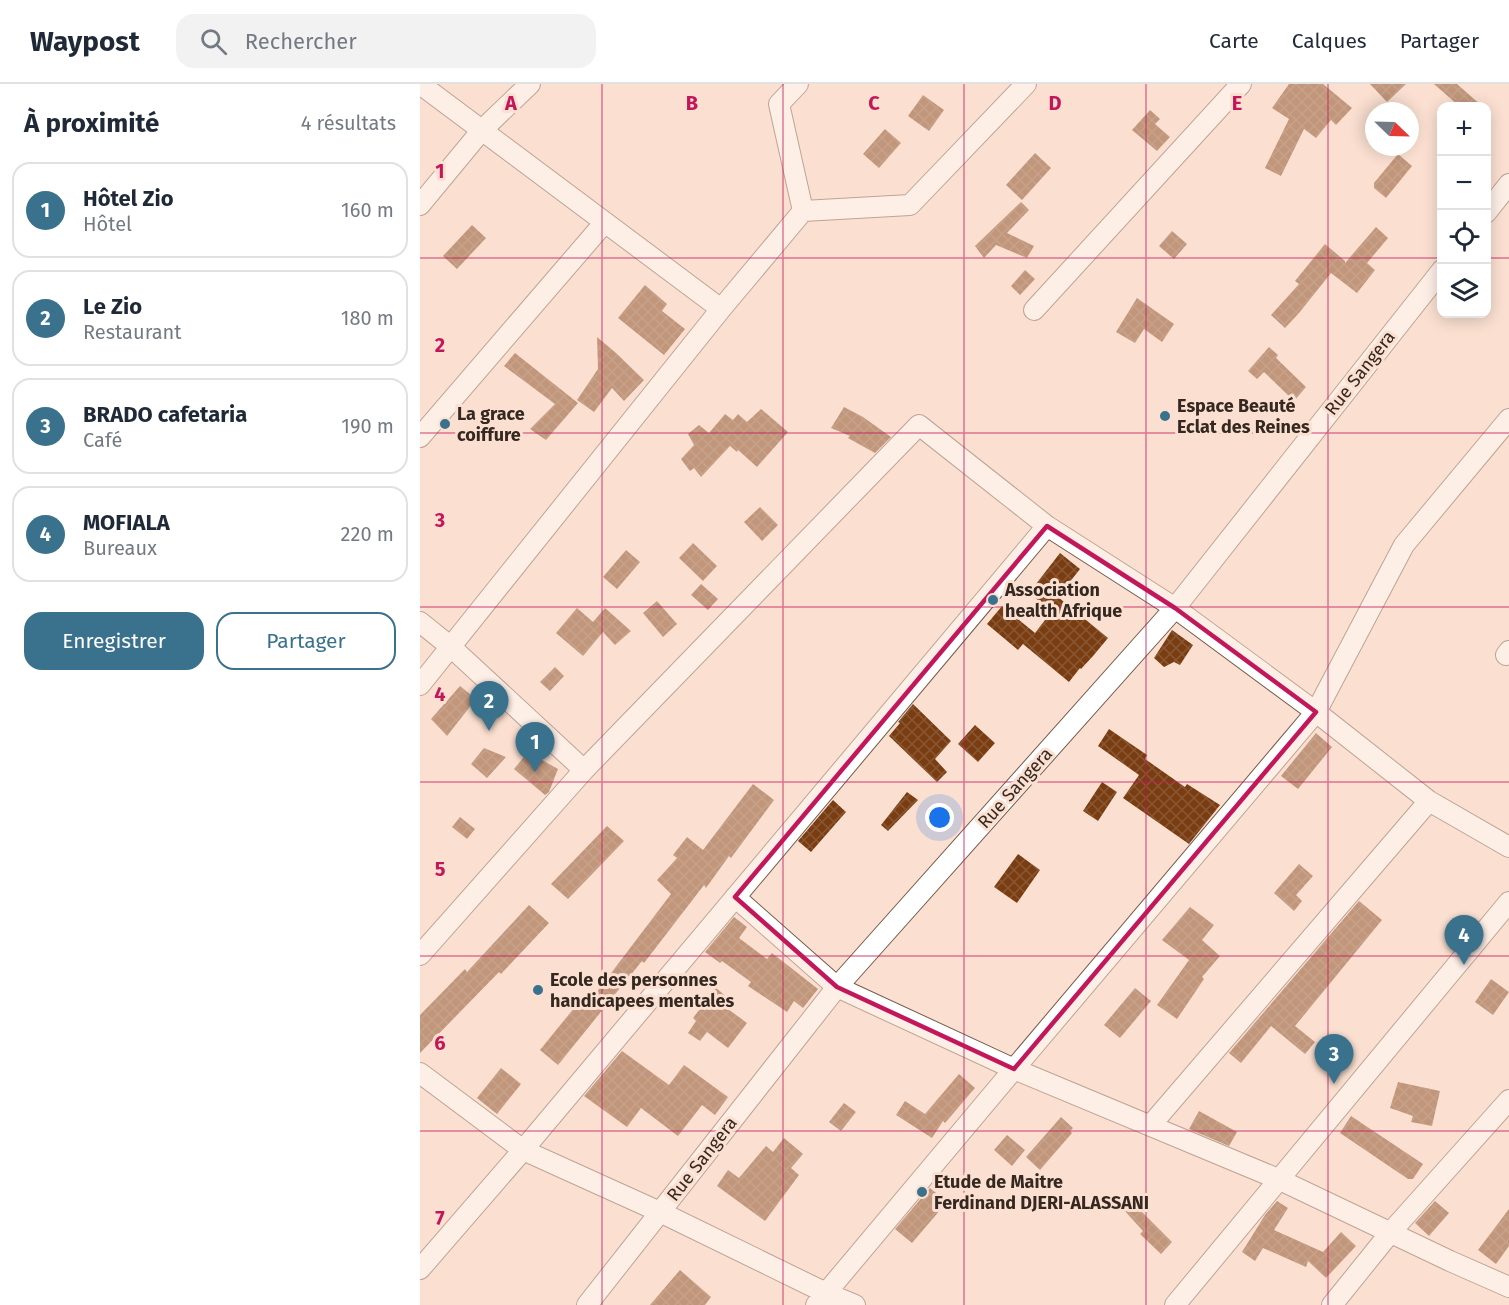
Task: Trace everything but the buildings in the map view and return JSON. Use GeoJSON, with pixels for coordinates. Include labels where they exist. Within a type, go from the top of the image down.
{"type":"FeatureCollection","features":[{"type":"Feature","properties":{"kind":"street"},"geometry":{"type":"LineString","coordinates":[[420,84],[722,309]]}},
{"type":"Feature","properties":{"kind":"street"},"geometry":{"type":"LineString","coordinates":[[420,205],[482,130],[530,84]]}},
{"type":"Feature","properties":{"kind":"street"},"geometry":{"type":"LineString","coordinates":[[798,84],[778,104],[803,211]]}},
{"type":"Feature","properties":{"kind":"street"},"geometry":{"type":"LineString","coordinates":[[420,685],[803,211],[910,205],[1026,84]]}},
{"type":"Feature","properties":{"kind":"street"},"geometry":{"type":"LineString","coordinates":[[1034,310],[1241,84]]}},
{"type":"Feature","properties":{"kind":"street"},"geometry":{"type":"LineString","coordinates":[[1488,210],[1509,184]]}},
{"type":"Feature","properties":{"kind":"street"},"geometry":{"type":"LineString","coordinates":[[420,436],[605,222]]}},
{"type":"Feature","properties":{"kind":"street","name":"Rue Sangera"},"geometry":{"type":"LineString","coordinates":[[587,1305],[837,987],[1175,608],[1437,276]]}},
{"type":"Feature","properties":{"kind":"street"},"geometry":{"type":"LineString","coordinates":[[821,1299],[1316,712],[1404,545],[1509,419]]}},
{"type":"Feature","properties":{"kind":"street"},"geometry":{"type":"LineString","coordinates":[[420,955],[584,770],[919,425],[1047,525],[1175,608],[1316,712],[1429,801],[1509,848]]}},
{"type":"Feature","properties":{"kind":"street"},"geometry":{"type":"LineString","coordinates":[[420,1269],[523,1150],[1047,525]]}},
{"type":"Feature","properties":{"kind":"street"},"geometry":{"type":"LineString","coordinates":[[420,622],[451,647],[584,770]]}},
{"type":"Feature","properties":{"kind":"street"},"geometry":{"type":"LineString","coordinates":[[1150,1126],[1429,801]]}},
{"type":"Feature","properties":{"kind":"street"},"geometry":{"type":"LineString","coordinates":[[735,897],[837,987],[1014,1069],[1278,1179],[1509,1287]]}},
{"type":"Feature","properties":{"kind":"street"},"geometry":{"type":"LineString","coordinates":[[1175,1305],[1509,902]]}},
{"type":"Feature","properties":{"kind":"street"},"geometry":{"type":"LineString","coordinates":[[420,1073],[523,1150],[660,1212],[821,1299],[855,1305]]}},
{"type":"Feature","properties":{"kind":"street"},"geometry":{"type":"LineString","coordinates":[[1332,1305],[1390,1233],[1509,1100]]}},
{"type":"Feature","properties":{"kind":"highlighted area"},"geometry":{"type":"Polygon","coordinates":[[[1047,526],[1175,608],[1316,712],[1014,1069],[837,987],[735,897],[1047,526]]]}},
{"type":"Feature","properties":{"kind":"place","name":"Espace Beauté Eclat des Reines"},"geometry":{"type":"Point","coordinates":[1165,416]}},
{"type":"Feature","properties":{"kind":"place","name":"La grace coiffure"},"geometry":{"type":"Point","coordinates":[445,424]}},
{"type":"Feature","properties":{"kind":"place","name":"Association health Afrique"},"geometry":{"type":"Point","coordinates":[993,600]}},
{"type":"Feature","properties":{"kind":"place","name":"Le Zio"},"geometry":{"type":"Point","coordinates":[489,731]}},
{"type":"Feature","properties":{"kind":"place","name":"Hôtel Zio"},"geometry":{"type":"Point","coordinates":[535,772]}},
{"type":"Feature","properties":{"kind":"place","name":"MOFIALA"},"geometry":{"type":"Point","coordinates":[1464,965]}},
{"type":"Feature","properties":{"kind":"place","name":"Ecole des personnes handicapees mentales"},"geometry":{"type":"Point","coordinates":[538,990]}},
{"type":"Feature","properties":{"kind":"place","name":"BRADO cafetaria"},"geometry":{"type":"Point","coordinates":[1334,1084]}},
{"type":"Feature","properties":{"kind":"place","name":"Etude de Maitre Ferdinand DJERI-ALASSANI"},"geometry":{"type":"Point","coordinates":[922,1192]}}]}
